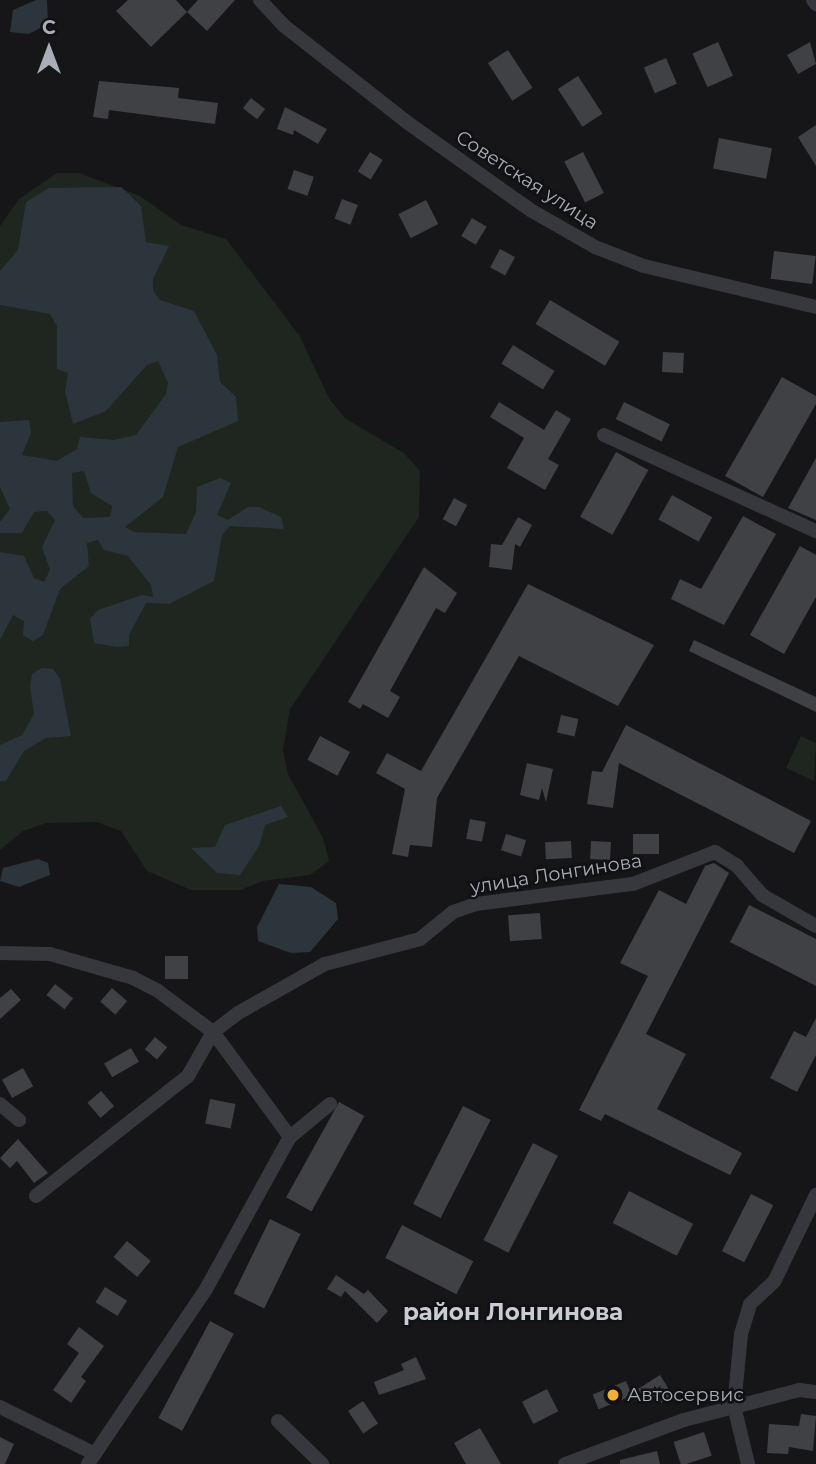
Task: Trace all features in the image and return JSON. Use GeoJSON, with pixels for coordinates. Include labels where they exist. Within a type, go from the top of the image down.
{"type":"FeatureCollection","features":[{"type":"Feature","properties":{"kind":"street","name":"Советская улица"},"geometry":{"type":"LineString","coordinates":[[260,0],[283,25],[408,123],[533,211],[595,247],[644,266],[816,307]]}},
{"type":"Feature","properties":{"kind":"street"},"geometry":{"type":"LineString","coordinates":[[604,435],[816,531]]}},
{"type":"Feature","properties":{"kind":"street","name":"улица Лонгинова"},"geometry":{"type":"LineString","coordinates":[[36,1196],[188,1076],[213,1032],[289,979],[324,964],[420,939],[453,912],[475,904],[633,884],[715,852],[737,866],[762,895],[816,926]]}},
{"type":"Feature","properties":{"kind":"street"},"geometry":{"type":"LineString","coordinates":[[0,953],[50,954],[133,978],[213,1032],[290,1137]]}},
{"type":"Feature","properties":{"kind":"street"},"geometry":{"type":"LineString","coordinates":[[0,1104],[19,1120]]}},
{"type":"Feature","properties":{"kind":"street"},"geometry":{"type":"LineString","coordinates":[[0,1407],[92,1459],[183,1318],[206,1289],[290,1137],[330,1104]]}},
{"type":"Feature","properties":{"kind":"street"},"geometry":{"type":"LineString","coordinates":[[748,1464],[734,1406],[750,1304],[774,1282],[816,1195]]}},
{"type":"Feature","properties":{"kind":"street"},"geometry":{"type":"LineString","coordinates":[[565,1464],[734,1406],[799,1390],[816,1392]]}},
{"type":"Feature","properties":{"kind":"street"},"geometry":{"type":"LineString","coordinates":[[278,1421],[322,1464]]}},
{"type":"Feature","properties":{"kind":"shaded area"},"geometry":{"type":"Polygon","coordinates":[[[36,0],[47,0],[48,24],[29,34],[10,32],[13,10],[36,0]]]}},
{"type":"Feature","properties":{"kind":"shaded area"},"geometry":{"type":"Polygon","coordinates":[[[57,173],[79,173],[140,196],[181,225],[226,239],[299,335],[330,400],[346,419],[404,453],[420,471],[419,517],[290,709],[283,750],[288,774],[323,838],[329,861],[310,875],[262,881],[241,890],[191,890],[147,871],[121,831],[96,822],[46,823],[23,831],[0,850],[0,226],[19,199],[57,173]]]}},
{"type":"Feature","properties":{"kind":"shaded area"},"geometry":{"type":"Polygon","coordinates":[[[121,187],[141,206],[146,242],[169,246],[153,279],[153,291],[160,300],[194,311],[217,355],[220,382],[236,397],[238,421],[178,447],[163,497],[125,527],[134,532],[186,534],[196,512],[197,487],[220,478],[231,483],[217,515],[228,520],[248,507],[259,507],[281,517],[284,529],[230,526],[222,535],[214,581],[169,604],[146,603],[129,635],[129,646],[94,643],[90,619],[98,610],[142,595],[153,597],[151,585],[128,556],[104,550],[98,540],[87,543],[89,566],[60,589],[43,635],[33,641],[23,635],[24,621],[13,615],[0,640],[0,552],[24,556],[34,578],[44,582],[50,570],[42,547],[55,520],[47,511],[34,512],[22,533],[0,533],[0,522],[10,509],[0,487],[0,422],[29,420],[31,433],[22,455],[57,461],[77,449],[80,437],[114,440],[136,435],[166,394],[168,383],[158,361],[147,365],[106,411],[73,424],[65,391],[68,373],[57,369],[57,326],[50,314],[0,305],[0,271],[18,250],[26,202],[49,188],[121,187]],[[84,471],[72,473],[73,506],[83,518],[110,517],[112,506],[91,493],[84,471]]]}},
{"type":"Feature","properties":{"kind":"shaded area"},"geometry":{"type":"Polygon","coordinates":[[[42,668],[53,669],[60,679],[71,736],[46,738],[24,751],[6,781],[0,781],[0,745],[22,735],[34,714],[30,687],[32,674],[42,668]]]}},
{"type":"Feature","properties":{"kind":"shaded area"},"geometry":{"type":"Polygon","coordinates":[[[801,736],[816,743],[814,781],[786,768],[801,736]]]}},
{"type":"Feature","properties":{"kind":"shaded area"},"geometry":{"type":"Polygon","coordinates":[[[281,806],[288,817],[265,825],[259,846],[240,875],[217,873],[191,848],[215,847],[225,825],[281,806]]]}},
{"type":"Feature","properties":{"kind":"shaded area"},"geometry":{"type":"Polygon","coordinates":[[[38,859],[48,863],[50,875],[19,887],[0,881],[3,868],[38,859]]]}},
{"type":"Feature","properties":{"kind":"shaded area"},"geometry":{"type":"Polygon","coordinates":[[[279,884],[311,887],[336,903],[338,919],[310,952],[291,953],[258,941],[257,927],[279,884]]]}},
{"type":"Feature","properties":{"kind":"building"},"geometry":{"type":"Polygon","coordinates":[[[128,0],[176,0],[187,12],[151,47],[116,11],[128,0]]]}},
{"type":"Feature","properties":{"kind":"building"},"geometry":{"type":"Polygon","coordinates":[[[198,0],[235,0],[207,31],[187,12],[198,0]]]}},
{"type":"Feature","properties":{"kind":"building"},"geometry":{"type":"Polygon","coordinates":[[[718,42],[733,76],[707,87],[692,53],[718,42]]]}},
{"type":"Feature","properties":{"kind":"building"},"geometry":{"type":"Polygon","coordinates":[[[810,42],[816,64],[798,74],[787,55],[810,42]]]}},
{"type":"Feature","properties":{"kind":"building"},"geometry":{"type":"Polygon","coordinates":[[[508,50],[533,88],[512,101],[488,63],[508,50]]]}},
{"type":"Feature","properties":{"kind":"building"},"geometry":{"type":"Polygon","coordinates":[[[666,58],[677,84],[655,93],[644,67],[666,58]]]}},
{"type":"Feature","properties":{"kind":"building"},"geometry":{"type":"Polygon","coordinates":[[[578,76],[603,114],[582,127],[558,89],[578,76]]]}},
{"type":"Feature","properties":{"kind":"building"},"geometry":{"type":"Polygon","coordinates":[[[99,81],[179,88],[178,98],[218,103],[215,124],[109,110],[108,119],[93,117],[99,81]]]}},
{"type":"Feature","properties":{"kind":"building"},"geometry":{"type":"Polygon","coordinates":[[[251,98],[265,109],[257,119],[243,108],[251,98]]]}},
{"type":"Feature","properties":{"kind":"building"},"geometry":{"type":"Polygon","coordinates":[[[285,107],[327,129],[318,144],[294,130],[293,135],[277,129],[285,107]]]}},
{"type":"Feature","properties":{"kind":"building"},"geometry":{"type":"Polygon","coordinates":[[[816,125],[816,166],[798,137],[816,125]]]}},
{"type":"Feature","properties":{"kind":"building"},"geometry":{"type":"Polygon","coordinates":[[[719,138],[772,148],[766,179],[713,168],[719,138]]]}},
{"type":"Feature","properties":{"kind":"building"},"geometry":{"type":"Polygon","coordinates":[[[370,152],[383,160],[371,179],[358,172],[370,152]]]}},
{"type":"Feature","properties":{"kind":"building"},"geometry":{"type":"Polygon","coordinates":[[[583,152],[604,193],[585,203],[564,162],[583,152]]]}},
{"type":"Feature","properties":{"kind":"building"},"geometry":{"type":"Polygon","coordinates":[[[294,170],[314,177],[307,196],[287,189],[294,170]]]}},
{"type":"Feature","properties":{"kind":"building"},"geometry":{"type":"Polygon","coordinates":[[[342,199],[358,205],[350,225],[334,219],[342,199]]]}},
{"type":"Feature","properties":{"kind":"building"},"geometry":{"type":"Polygon","coordinates":[[[426,200],[438,224],[411,238],[398,214],[426,200]]]}},
{"type":"Feature","properties":{"kind":"building"},"geometry":{"type":"Polygon","coordinates":[[[472,218],[487,227],[476,245],[461,236],[472,218]]]}},
{"type":"Feature","properties":{"kind":"building"},"geometry":{"type":"Polygon","coordinates":[[[500,249],[515,257],[505,276],[490,268],[500,249]]]}},
{"type":"Feature","properties":{"kind":"building"},"geometry":{"type":"Polygon","coordinates":[[[774,251],[816,256],[812,284],[771,279],[774,251]]]}},
{"type":"Feature","properties":{"kind":"building"},"geometry":{"type":"Polygon","coordinates":[[[550,300],[619,342],[605,366],[536,324],[550,300]]]}},
{"type":"Feature","properties":{"kind":"building"},"geometry":{"type":"Polygon","coordinates":[[[513,345],[555,371],[543,390],[501,364],[513,345]]]}},
{"type":"Feature","properties":{"kind":"building"},"geometry":{"type":"Polygon","coordinates":[[[663,352],[684,353],[683,373],[662,372],[663,352]]]}},
{"type":"Feature","properties":{"kind":"building"},"geometry":{"type":"Polygon","coordinates":[[[782,377],[816,396],[816,404],[763,497],[725,476],[782,377]]]}},
{"type":"Feature","properties":{"kind":"building"},"geometry":{"type":"Polygon","coordinates":[[[499,402],[544,430],[556,410],[571,419],[548,459],[559,465],[545,490],[507,468],[524,438],[490,417],[499,402]]]}},
{"type":"Feature","properties":{"kind":"building"},"geometry":{"type":"Polygon","coordinates":[[[624,402],[670,424],[662,441],[616,419],[624,402]]]}},
{"type":"Feature","properties":{"kind":"building"},"geometry":{"type":"Polygon","coordinates":[[[616,452],[648,470],[612,535],[580,517],[616,452]]]}},
{"type":"Feature","properties":{"kind":"building"},"geometry":{"type":"Polygon","coordinates":[[[816,458],[816,520],[788,508],[816,458]]]}},
{"type":"Feature","properties":{"kind":"building"},"geometry":{"type":"Polygon","coordinates":[[[672,495],[712,517],[699,542],[658,519],[672,495]]]}},
{"type":"Feature","properties":{"kind":"building"},"geometry":{"type":"Polygon","coordinates":[[[454,498],[467,505],[456,526],[443,519],[454,498]]]}},
{"type":"Feature","properties":{"kind":"building"},"geometry":{"type":"Polygon","coordinates":[[[743,516],[776,534],[724,625],[671,599],[680,579],[701,589],[743,516]]]}},
{"type":"Feature","properties":{"kind":"building"},"geometry":{"type":"Polygon","coordinates":[[[518,517],[532,525],[520,547],[515,544],[512,570],[489,567],[491,544],[502,545],[518,517]]]}},
{"type":"Feature","properties":{"kind":"building"},"geometry":{"type":"Polygon","coordinates":[[[800,546],[816,555],[816,597],[784,654],[750,635],[800,546]]]}},
{"type":"Feature","properties":{"kind":"building"},"geometry":{"type":"Polygon","coordinates":[[[424,567],[457,593],[445,613],[436,608],[390,691],[400,697],[388,718],[363,704],[360,709],[348,702],[424,567]]]}},
{"type":"Feature","properties":{"kind":"building"},"geometry":{"type":"Polygon","coordinates":[[[528,584],[654,645],[618,706],[519,656],[437,798],[432,847],[410,845],[408,857],[392,854],[405,789],[376,773],[387,753],[421,771],[528,584]]]}},
{"type":"Feature","properties":{"kind":"building"},"geometry":{"type":"Polygon","coordinates":[[[694,640],[816,697],[816,712],[689,651],[694,640]]]}},
{"type":"Feature","properties":{"kind":"building"},"geometry":{"type":"Polygon","coordinates":[[[561,715],[579,719],[574,737],[557,733],[561,715]]]}},
{"type":"Feature","properties":{"kind":"building"},"geometry":{"type":"Polygon","coordinates":[[[626,725],[811,821],[794,853],[619,763],[613,808],[587,804],[592,771],[602,772],[626,725]]]}},
{"type":"Feature","properties":{"kind":"building"},"geometry":{"type":"Polygon","coordinates":[[[320,736],[350,752],[337,776],[307,760],[320,736]]]}},
{"type":"Feature","properties":{"kind":"building"},"geometry":{"type":"Polygon","coordinates":[[[527,763],[553,769],[546,802],[542,788],[539,800],[520,795],[527,763]]]}},
{"type":"Feature","properties":{"kind":"building"},"geometry":{"type":"Polygon","coordinates":[[[470,819],[486,822],[482,842],[466,839],[470,819]]]}},
{"type":"Feature","properties":{"kind":"building"},"geometry":{"type":"Polygon","coordinates":[[[506,834],[526,840],[521,856],[501,850],[506,834]]]}},
{"type":"Feature","properties":{"kind":"building"},"geometry":{"type":"Polygon","coordinates":[[[633,834],[659,834],[659,854],[633,854],[633,834]]]}},
{"type":"Feature","properties":{"kind":"building"},"geometry":{"type":"Polygon","coordinates":[[[571,841],[572,858],[546,859],[545,842],[571,841]]]}},
{"type":"Feature","properties":{"kind":"building"},"geometry":{"type":"Polygon","coordinates":[[[591,841],[611,842],[610,860],[590,859],[591,841]]]}},
{"type":"Feature","properties":{"kind":"building"},"geometry":{"type":"Polygon","coordinates":[[[714,863],[729,873],[646,1034],[686,1054],[657,1109],[742,1153],[730,1175],[605,1114],[601,1121],[579,1110],[648,976],[620,963],[659,890],[686,904],[705,866],[714,863]]]}},
{"type":"Feature","properties":{"kind":"building"},"geometry":{"type":"Polygon","coordinates":[[[749,905],[816,939],[816,986],[730,942],[749,905]]]}},
{"type":"Feature","properties":{"kind":"building"},"geometry":{"type":"Polygon","coordinates":[[[540,913],[542,939],[510,941],[508,915],[540,913]]]}},
{"type":"Feature","properties":{"kind":"building"},"geometry":{"type":"Polygon","coordinates":[[[165,956],[188,956],[188,979],[165,979],[165,956]]]}},
{"type":"Feature","properties":{"kind":"building"},"geometry":{"type":"Polygon","coordinates":[[[55,984],[73,998],[65,1009],[46,995],[55,984]]]}},
{"type":"Feature","properties":{"kind":"building"},"geometry":{"type":"Polygon","coordinates":[[[112,988],[127,1001],[115,1015],[100,1002],[112,988]]]}},
{"type":"Feature","properties":{"kind":"building"},"geometry":{"type":"Polygon","coordinates":[[[11,989],[21,1000],[0,1019],[0,998],[11,989]]]}},
{"type":"Feature","properties":{"kind":"building"},"geometry":{"type":"Polygon","coordinates":[[[816,1018],[816,1055],[797,1092],[770,1078],[794,1031],[806,1037],[816,1018]]]}},
{"type":"Feature","properties":{"kind":"building"},"geometry":{"type":"Polygon","coordinates":[[[155,1037],[167,1047],[157,1060],[145,1049],[155,1037]]]}},
{"type":"Feature","properties":{"kind":"building"},"geometry":{"type":"Polygon","coordinates":[[[131,1048],[139,1062],[112,1077],[104,1064],[131,1048]]]}},
{"type":"Feature","properties":{"kind":"building"},"geometry":{"type":"Polygon","coordinates":[[[23,1068],[33,1086],[12,1098],[2,1080],[23,1068]]]}},
{"type":"Feature","properties":{"kind":"building"},"geometry":{"type":"Polygon","coordinates":[[[101,1091],[114,1106],[101,1118],[87,1103],[101,1091]]]}},
{"type":"Feature","properties":{"kind":"building"},"geometry":{"type":"Polygon","coordinates":[[[210,1099],[236,1104],[231,1129],[205,1124],[210,1099]]]}},
{"type":"Feature","properties":{"kind":"building"},"geometry":{"type":"Polygon","coordinates":[[[339,1102],[364,1116],[312,1211],[286,1197],[339,1102]]]}},
{"type":"Feature","properties":{"kind":"building"},"geometry":{"type":"Polygon","coordinates":[[[463,1106],[491,1120],[441,1218],[413,1204],[463,1106]]]}},
{"type":"Feature","properties":{"kind":"building"},"geometry":{"type":"Polygon","coordinates":[[[18,1139],[48,1173],[34,1183],[17,1161],[10,1168],[0,1158],[18,1139]]]}},
{"type":"Feature","properties":{"kind":"building"},"geometry":{"type":"Polygon","coordinates":[[[533,1143],[558,1156],[508,1253],[484,1240],[533,1143]]]}},
{"type":"Feature","properties":{"kind":"building"},"geometry":{"type":"Polygon","coordinates":[[[629,1191],[693,1224],[677,1256],[613,1223],[629,1191]]]}},
{"type":"Feature","properties":{"kind":"building"},"geometry":{"type":"Polygon","coordinates":[[[751,1194],[773,1205],[744,1262],[722,1251],[751,1194]]]}},
{"type":"Feature","properties":{"kind":"building"},"geometry":{"type":"Polygon","coordinates":[[[270,1219],[301,1234],[264,1309],[234,1294],[270,1219]]]}},
{"type":"Feature","properties":{"kind":"building"},"geometry":{"type":"Polygon","coordinates":[[[402,1225],[473,1261],[456,1294],[385,1258],[402,1225]]]}},
{"type":"Feature","properties":{"kind":"building"},"geometry":{"type":"Polygon","coordinates":[[[127,1241],[151,1261],[137,1277],[114,1257],[127,1241]]]}},
{"type":"Feature","properties":{"kind":"building"},"geometry":{"type":"Polygon","coordinates":[[[336,1275],[364,1294],[368,1290],[388,1311],[377,1323],[345,1291],[341,1297],[327,1289],[336,1275]]]}},
{"type":"Feature","properties":{"kind":"building"},"geometry":{"type":"Polygon","coordinates":[[[105,1287],[127,1301],[118,1316],[95,1302],[105,1287]]]}},
{"type":"Feature","properties":{"kind":"building"},"geometry":{"type":"Polygon","coordinates":[[[210,1321],[234,1334],[182,1431],[158,1418],[210,1321]]]}},
{"type":"Feature","properties":{"kind":"building"},"geometry":{"type":"Polygon","coordinates":[[[79,1327],[104,1346],[81,1377],[86,1381],[71,1403],[53,1390],[79,1353],[67,1344],[79,1327]]]}},
{"type":"Feature","properties":{"kind":"building"},"geometry":{"type":"Polygon","coordinates":[[[416,1357],[426,1379],[379,1395],[374,1382],[404,1370],[401,1364],[416,1357]]]}},
{"type":"Feature","properties":{"kind":"building"},"geometry":{"type":"Polygon","coordinates":[[[660,1375],[673,1396],[661,1403],[658,1396],[645,1400],[638,1389],[660,1375]]]}},
{"type":"Feature","properties":{"kind":"building","name":"Автосервис"},"geometry":{"type":"Polygon","coordinates":[[[626,1381],[632,1396],[599,1409],[593,1394],[626,1381]]]}},
{"type":"Feature","properties":{"kind":"building"},"geometry":{"type":"Polygon","coordinates":[[[547,1389],[558,1411],[533,1424],[522,1402],[547,1389]]]}},
{"type":"Feature","properties":{"kind":"building"},"geometry":{"type":"Polygon","coordinates":[[[363,1401],[378,1423],[363,1433],[348,1411],[363,1401]]]}},
{"type":"Feature","properties":{"kind":"building"},"geometry":{"type":"Polygon","coordinates":[[[801,1414],[816,1416],[813,1451],[789,1447],[788,1454],[767,1453],[769,1424],[799,1426],[801,1414]]]}},
{"type":"Feature","properties":{"kind":"building"},"geometry":{"type":"Polygon","coordinates":[[[480,1428],[501,1464],[466,1464],[454,1443],[480,1428]]]}},
{"type":"Feature","properties":{"kind":"building"},"geometry":{"type":"Polygon","coordinates":[[[704,1432],[712,1456],[681,1464],[674,1442],[704,1432]]]}},
{"type":"Feature","properties":{"kind":"building"},"geometry":{"type":"Polygon","coordinates":[[[0,1437],[14,1444],[5,1464],[0,1464],[0,1437]]]}},
{"type":"Feature","properties":{"kind":"building"},"geometry":{"type":"Polygon","coordinates":[[[657,1451],[660,1464],[620,1464],[620,1460],[657,1451]]]}},
{"type":"Feature","properties":{"kind":"place","name":"Автосервис"},"geometry":{"type":"Point","coordinates":[613,1395]}},
{"type":"Feature","properties":{"kind":"district","name":"район Лонгинова"},"geometry":{"type":"Point","coordinates":[513,1312]}}]}
